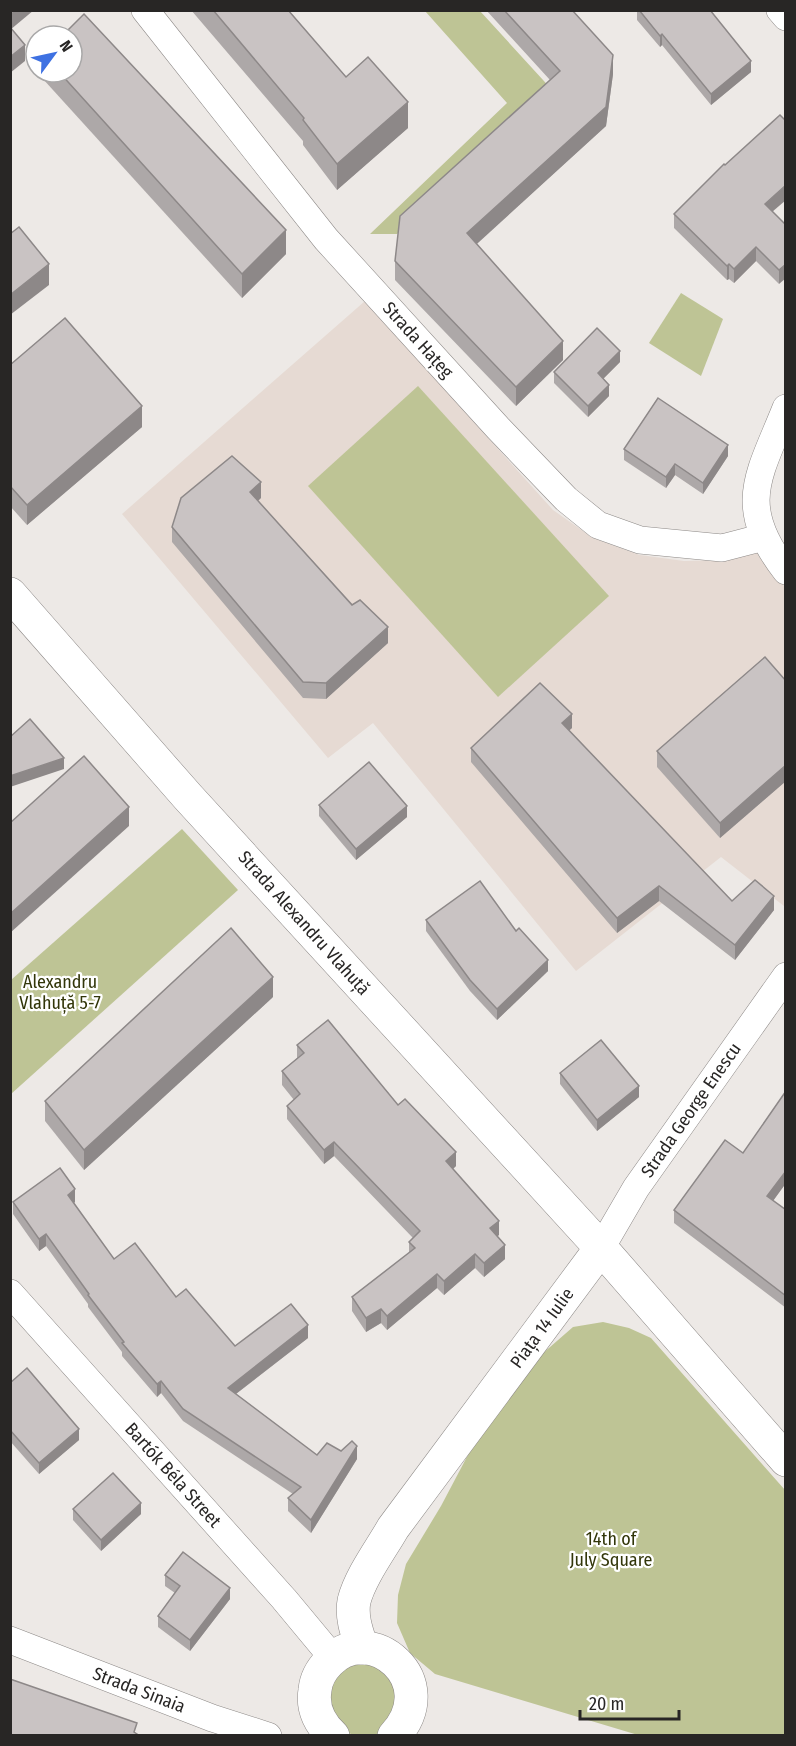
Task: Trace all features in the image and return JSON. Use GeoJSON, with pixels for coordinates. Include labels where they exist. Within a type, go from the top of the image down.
{"type":"FeatureCollection","features":[{"type":"Feature","properties":{"kind":"main road","name":"Strada Alexandru Vlahuță"},"geometry":{"type":"LineString","coordinates":[[10,594],[196,805],[601,1248]]}},
{"type":"Feature","properties":{"kind":"main road"},"geometry":{"type":"LineString","coordinates":[[601,1248],[786,1460]]}},
{"type":"Feature","properties":{"kind":"main road","name":"Piața 14 Iulie"},"geometry":{"type":"LineString","coordinates":[[347,1653],[354,1625],[354,1601],[388,1537],[601,1248]]}},
{"type":"Feature","properties":{"kind":"main road"},"geometry":{"type":"LineString","coordinates":[[321,1733],[314,1699],[316,1683],[322,1669],[347,1653],[377,1650],[391,1657],[402,1667],[409,1680],[412,1695],[410,1711],[404,1724],[394,1736]]}},
{"type":"Feature","properties":{"kind":"street","name":"Strada Hațeg"},"geometry":{"type":"LineString","coordinates":[[145,10],[326,239],[498,428],[566,499],[598,525],[640,540],[722,548],[764,537]]}},
{"type":"Feature","properties":{"kind":"street"},"geometry":{"type":"LineString","coordinates":[[780,10],[786,16]]}},
{"type":"Feature","properties":{"kind":"street"},"geometry":{"type":"LineString","coordinates":[[786,408],[756,489],[756,512],[764,537],[786,571]]}},
{"type":"Feature","properties":{"kind":"street","name":"Strada George Enescu"},"geometry":{"type":"LineString","coordinates":[[601,1248],[636,1188],[786,976]]}},
{"type":"Feature","properties":{"kind":"street","name":"Bartók Béla Street"},"geometry":{"type":"LineString","coordinates":[[10,1293],[276,1590],[347,1653]]}},
{"type":"Feature","properties":{"kind":"street","name":"Strada Sinaia"},"geometry":{"type":"LineString","coordinates":[[10,1640],[212,1718],[268,1736]]}},
{"type":"Feature","properties":{"kind":"shaded area"},"geometry":{"type":"Polygon","coordinates":[[[365,301],[553,510],[593,538],[640,555],[684,561],[722,560],[755,551],[785,587],[784,906],[721,857],[576,971],[373,723],[328,758],[122,514],[365,301]]]}},
{"type":"Feature","properties":{"kind":"green space"},"geometry":{"type":"Polygon","coordinates":[[[425,11],[480,11],[554,92],[397,234],[370,234],[507,103],[425,11]]]}},
{"type":"Feature","properties":{"kind":"green space"},"geometry":{"type":"Polygon","coordinates":[[[681,293],[723,319],[701,376],[649,343],[681,293]]]}},
{"type":"Feature","properties":{"kind":"green space"},"geometry":{"type":"Polygon","coordinates":[[[418,386],[609,596],[498,697],[308,486],[418,386]]]}},
{"type":"Feature","properties":{"kind":"green space","name":"Alexandru Vlahuță 5-7"},"geometry":{"type":"Polygon","coordinates":[[[182,829],[238,890],[11,1094],[11,980],[182,829]]]}},
{"type":"Feature","properties":{"kind":"green space","name":"14th of July Square"},"geometry":{"type":"Polygon","coordinates":[[[603,1322],[629,1328],[651,1338],[785,1490],[785,1735],[638,1735],[435,1674],[410,1653],[397,1623],[398,1595],[406,1564],[441,1506],[469,1453],[526,1368],[573,1327],[603,1322]]]}},
{"type":"Feature","properties":{"kind":"green space"},"geometry":{"type":"Polygon","coordinates":[[[354,1659],[389,1668],[402,1703],[378,1734],[358,1735],[345,1732],[334,1724],[330,1714],[327,1683],[354,1659]]]}},
{"type":"Feature","properties":{"kind":"building"},"geometry":{"type":"Polygon","coordinates":[[[213,10],[288,10],[346,77],[368,57],[408,102],[337,164],[303,120],[304,118],[213,10]]]}},
{"type":"Feature","properties":{"kind":"building"},"geometry":{"type":"Polygon","coordinates":[[[504,10],[572,10],[613,55],[606,107],[467,233],[563,341],[516,387],[395,261],[400,216],[560,71],[504,10]]]}},
{"type":"Feature","properties":{"kind":"building"},"geometry":{"type":"Polygon","coordinates":[[[639,10],[710,10],[751,61],[711,94],[662,34],[660,36],[639,10]]]}},
{"type":"Feature","properties":{"kind":"building"},"geometry":{"type":"Polygon","coordinates":[[[84,14],[286,230],[242,274],[70,84],[84,84],[84,24],[74,24],[84,14]]]}},
{"type":"Feature","properties":{"kind":"building"},"geometry":{"type":"Polygon","coordinates":[[[10,27],[24,46],[10,57],[10,27]]]}},
{"type":"Feature","properties":{"kind":"building"},"geometry":{"type":"Polygon","coordinates":[[[780,115],[786,121],[786,185],[765,204],[786,225],[786,264],[779,270],[756,247],[734,269],[729,264],[727,266],[674,214],[724,164],[780,115]]]}},
{"type":"Feature","properties":{"kind":"building"},"geometry":{"type":"Polygon","coordinates":[[[19,227],[49,264],[10,295],[10,234],[19,227]]]}},
{"type":"Feature","properties":{"kind":"building"},"geometry":{"type":"Polygon","coordinates":[[[65,318],[142,406],[27,505],[10,486],[10,365],[65,318]]]}},
{"type":"Feature","properties":{"kind":"building"},"geometry":{"type":"Polygon","coordinates":[[[597,328],[620,351],[598,373],[609,385],[588,406],[554,372],[597,328]]]}},
{"type":"Feature","properties":{"kind":"building"},"geometry":{"type":"Polygon","coordinates":[[[658,398],[728,445],[703,483],[675,464],[666,477],[624,449],[658,398]]]}},
{"type":"Feature","properties":{"kind":"building"},"geometry":{"type":"Polygon","coordinates":[[[232,456],[261,482],[250,492],[352,605],[360,600],[388,627],[326,683],[303,682],[172,527],[181,498],[232,456]]]}},
{"type":"Feature","properties":{"kind":"building"},"geometry":{"type":"Polygon","coordinates":[[[765,657],[786,681],[786,765],[720,823],[657,751],[765,657]]]}},
{"type":"Feature","properties":{"kind":"building"},"geometry":{"type":"Polygon","coordinates":[[[540,683],[572,714],[562,723],[732,901],[755,880],[774,896],[735,945],[659,886],[617,918],[471,748],[540,683]]]}},
{"type":"Feature","properties":{"kind":"building"},"geometry":{"type":"Polygon","coordinates":[[[30,719],[64,758],[10,776],[10,737],[30,719]]]}},
{"type":"Feature","properties":{"kind":"building"},"geometry":{"type":"Polygon","coordinates":[[[84,756],[129,807],[10,914],[10,823],[84,756]]]}},
{"type":"Feature","properties":{"kind":"building"},"geometry":{"type":"Polygon","coordinates":[[[369,762],[407,806],[356,849],[319,805],[369,762]]]}},
{"type":"Feature","properties":{"kind":"building"},"geometry":{"type":"Polygon","coordinates":[[[480,881],[516,931],[519,928],[548,960],[497,1009],[470,980],[426,920],[480,881]]]}},
{"type":"Feature","properties":{"kind":"building"},"geometry":{"type":"Polygon","coordinates":[[[231,928],[273,977],[84,1150],[45,1101],[231,928]]]}},
{"type":"Feature","properties":{"kind":"building"},"geometry":{"type":"Polygon","coordinates":[[[328,1020],[398,1105],[405,1099],[456,1152],[446,1161],[499,1221],[490,1228],[505,1245],[484,1263],[475,1254],[444,1281],[437,1274],[387,1316],[381,1309],[366,1318],[352,1297],[415,1248],[409,1242],[420,1231],[334,1142],[324,1150],[287,1106],[300,1094],[282,1071],[304,1053],[297,1045],[328,1020]]]}},
{"type":"Feature","properties":{"kind":"building"},"geometry":{"type":"Polygon","coordinates":[[[601,1040],[639,1086],[597,1120],[560,1073],[601,1040]]]}},
{"type":"Feature","properties":{"kind":"building"},"geometry":{"type":"Polygon","coordinates":[[[786,1091],[786,1171],[767,1196],[786,1210],[786,1296],[674,1210],[725,1140],[743,1153],[786,1091]]]}},
{"type":"Feature","properties":{"kind":"building"},"geometry":{"type":"Polygon","coordinates":[[[60,1168],[75,1189],[68,1195],[114,1259],[135,1243],[176,1297],[186,1289],[235,1346],[291,1304],[308,1325],[228,1388],[317,1455],[327,1443],[341,1451],[352,1441],[357,1446],[311,1520],[288,1498],[301,1487],[183,1409],[161,1381],[157,1384],[122,1343],[124,1342],[46,1234],[39,1239],[13,1202],[60,1168]]]}},
{"type":"Feature","properties":{"kind":"building"},"geometry":{"type":"Polygon","coordinates":[[[27,1368],[79,1429],[39,1463],[10,1430],[10,1383],[27,1368]]]}},
{"type":"Feature","properties":{"kind":"building"},"geometry":{"type":"Polygon","coordinates":[[[113,1473],[141,1503],[101,1540],[73,1509],[113,1473]]]}},
{"type":"Feature","properties":{"kind":"building"},"geometry":{"type":"Polygon","coordinates":[[[183,1552],[230,1588],[190,1640],[158,1616],[180,1586],[165,1575],[183,1552]]]}},
{"type":"Feature","properties":{"kind":"building"},"geometry":{"type":"Polygon","coordinates":[[[10,1679],[137,1723],[134,1732],[140,1736],[10,1736],[10,1679]]]}}]}
